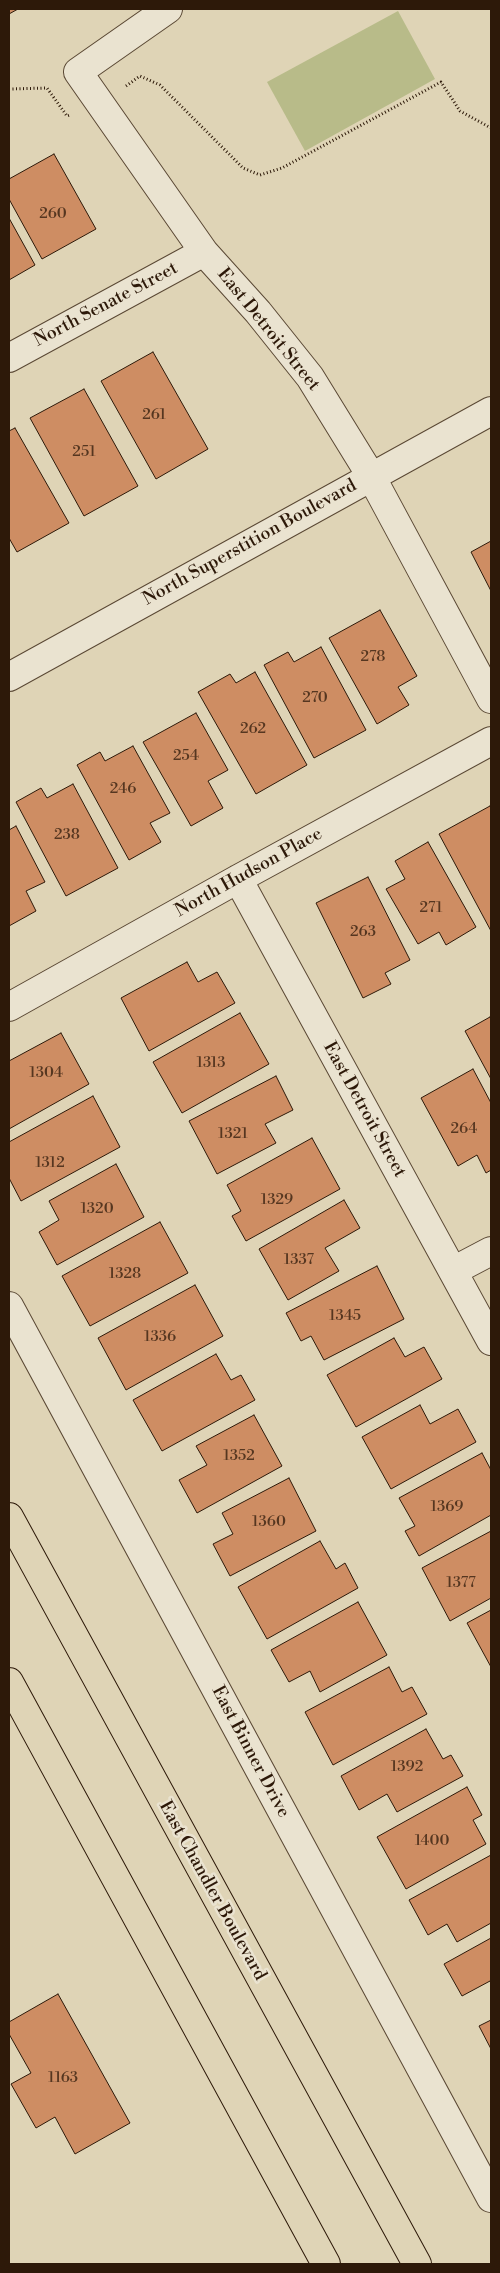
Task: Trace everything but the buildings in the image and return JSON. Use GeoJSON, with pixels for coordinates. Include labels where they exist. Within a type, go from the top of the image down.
{"type":"FeatureCollection","features":[{"type":"Feature","properties":{"kind":"main road","name":"East Chandler Boulevard"},"geometry":{"type":"LineString","coordinates":[[9,1517],[416,2264]]}},
{"type":"Feature","properties":{"kind":"main road"},"geometry":{"type":"LineString","coordinates":[[9,1682],[326,2264]]}},
{"type":"Feature","properties":{"kind":"street","name":"East Detroit Street"},"geometry":{"type":"LineString","coordinates":[[168,9],[78,72],[204,252],[258,312],[310,377],[371,476],[491,699]]}},
{"type":"Feature","properties":{"kind":"street","name":"North Senate Street"},"geometry":{"type":"LineString","coordinates":[[9,358],[204,252]]}},
{"type":"Feature","properties":{"kind":"street","name":"North Superstition Boulevard"},"geometry":{"type":"LineString","coordinates":[[9,677],[491,411]]}},
{"type":"Feature","properties":{"kind":"street","name":"North Hudson Place"},"geometry":{"type":"LineString","coordinates":[[9,1007],[491,741]]}},
{"type":"Feature","properties":{"kind":"street","name":"East Detroit Street"},"geometry":{"type":"LineString","coordinates":[[238,879],[491,1341]]}},
{"type":"Feature","properties":{"kind":"street"},"geometry":{"type":"LineString","coordinates":[[453,1271],[491,1251]]}},
{"type":"Feature","properties":{"kind":"street","name":"East Binner Drive"},"geometry":{"type":"LineString","coordinates":[[9,1306],[491,2198]]}},
{"type":"Feature","properties":{"kind":"path"},"geometry":{"type":"LineString","coordinates":[[9,89],[47,88],[67,116],[100,104],[140,76],[160,85],[243,168],[251,174],[260,175],[282,168],[441,82],[460,111],[491,128]]}},
{"type":"Feature","properties":{"kind":"green space"},"geometry":{"type":"Polygon","coordinates":[[[398,11],[435,79],[305,151],[267,82],[398,11]]]}}]}
